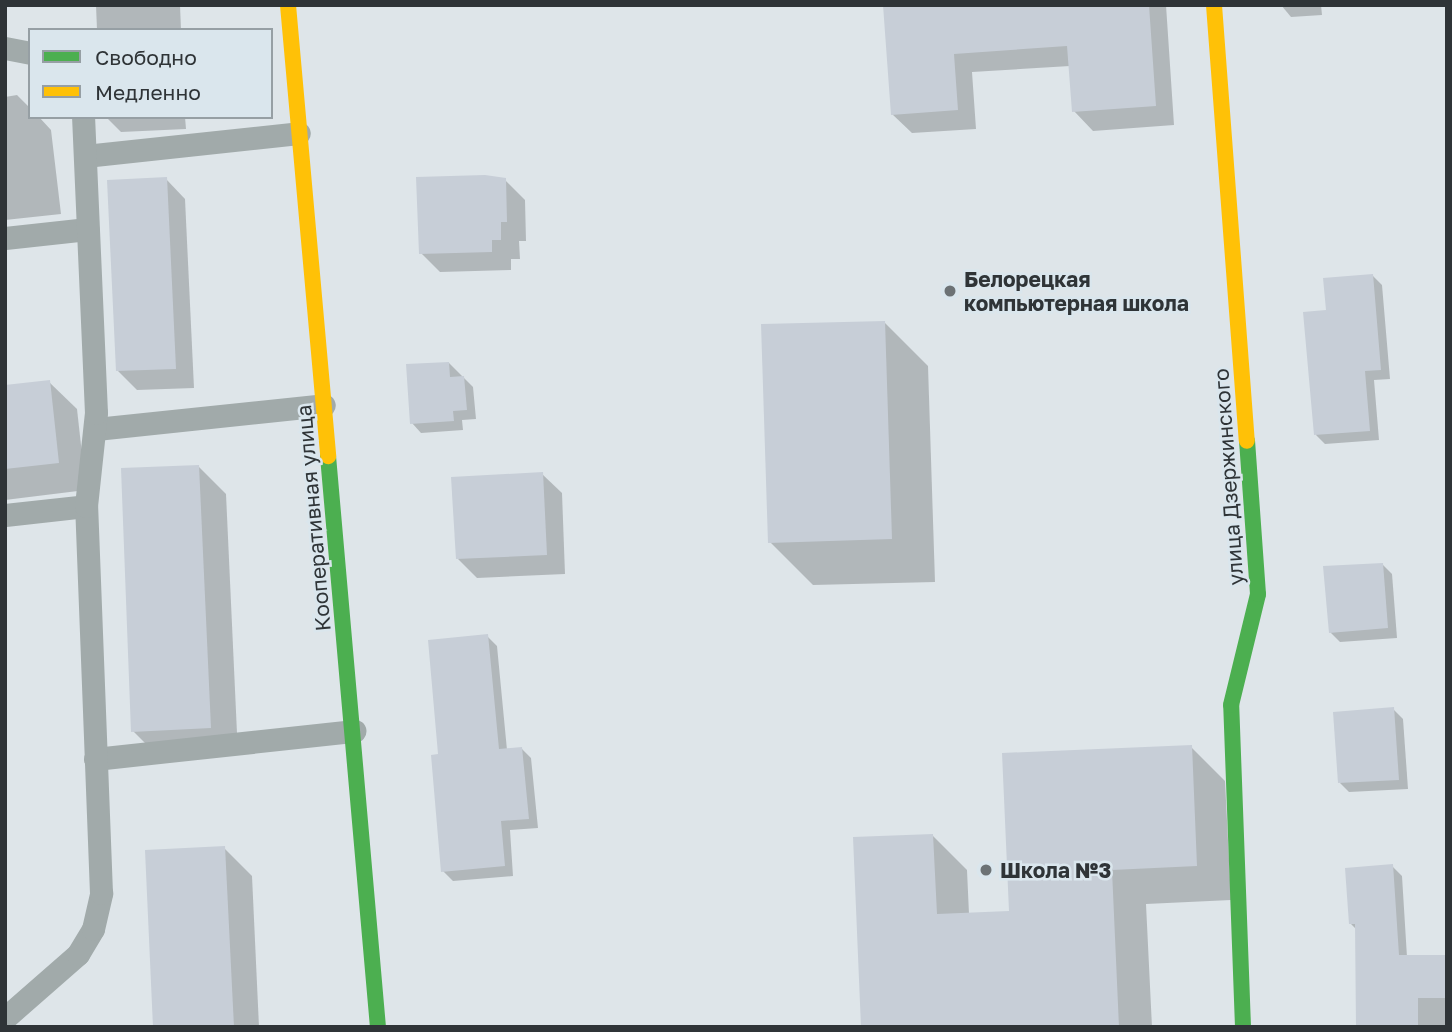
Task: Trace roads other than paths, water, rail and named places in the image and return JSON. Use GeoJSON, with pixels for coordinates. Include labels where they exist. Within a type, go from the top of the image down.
{"type":"FeatureCollection","features":[{"type":"Feature","properties":{"kind":"street","name":"Кооперативная улица"},"geometry":{"type":"LineString","coordinates":[[288,5],[378,1027]]}},
{"type":"Feature","properties":{"kind":"street","name":"улица Дзержинского"},"geometry":{"type":"LineString","coordinates":[[1214,5],[1258,594],[1231,705],[1243,1027]]}},
{"type":"Feature","properties":{"kind":"lane"},"geometry":{"type":"LineString","coordinates":[[5,48],[28,52]]}},
{"type":"Feature","properties":{"kind":"lane"},"geometry":{"type":"LineString","coordinates":[[5,1018],[78,954],[93,929],[101,893],[86,506],[96,429],[83,119]]}},
{"type":"Feature","properties":{"kind":"lane"},"geometry":{"type":"LineString","coordinates":[[85,156],[299,132]]}},
{"type":"Feature","properties":{"kind":"lane"},"geometry":{"type":"LineString","coordinates":[[5,239],[88,229]]}},
{"type":"Feature","properties":{"kind":"lane"},"geometry":{"type":"LineString","coordinates":[[96,429],[324,405]]}},
{"type":"Feature","properties":{"kind":"lane"},"geometry":{"type":"LineString","coordinates":[[5,516],[86,506]]}},
{"type":"Feature","properties":{"kind":"lane"},"geometry":{"type":"LineString","coordinates":[[95,759],[354,731]]}},
{"type":"Feature","properties":{"kind":"place","name":"Белорецкая компьютерная школа"},"geometry":{"type":"Point","coordinates":[950,291]}},
{"type":"Feature","properties":{"kind":"place","name":"Школа №3"},"geometry":{"type":"Point","coordinates":[986,870]}}]}
